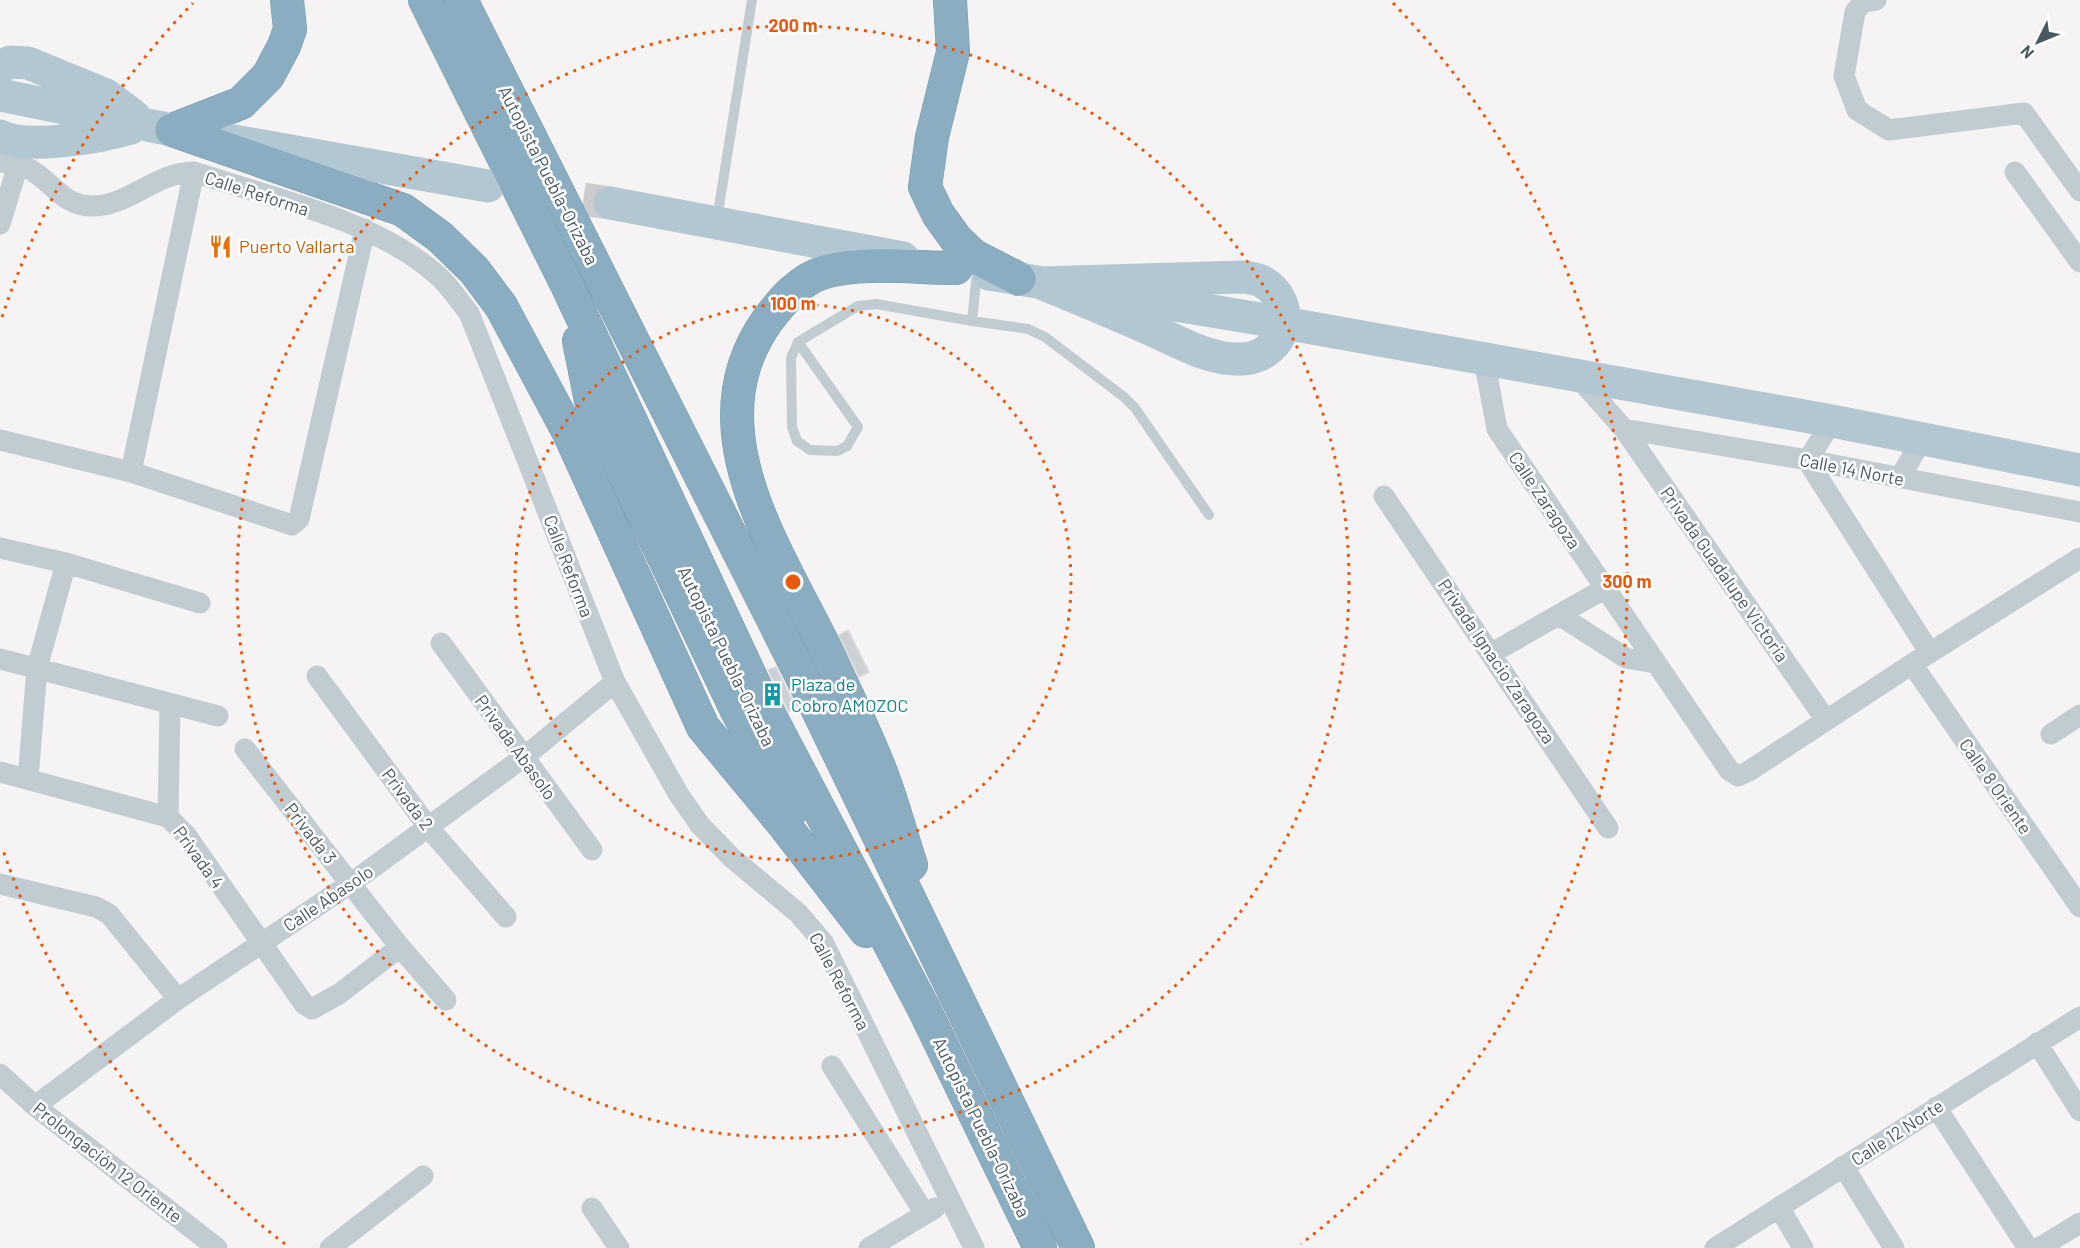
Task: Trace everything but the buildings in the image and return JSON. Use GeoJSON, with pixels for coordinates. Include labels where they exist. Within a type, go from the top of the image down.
{"type":"FeatureCollection","features":[{"type":"Feature","properties":{"kind":"highway"},"geometry":{"type":"LineString","coordinates":[[158,127],[241,103],[268,76],[284,46],[290,29],[287,0]]}},
{"type":"Feature","properties":{"kind":"highway","name":"Autopista Puebla-Orizaba"},"geometry":{"type":"LineString","coordinates":[[425,0],[568,287],[760,699],[923,1006],[1040,1248]]}},
{"type":"Feature","properties":{"kind":"highway","name":"Autopista Puebla-Orizaba"},"geometry":{"type":"LineString","coordinates":[[461,0],[802,677],[972,1033],[1078,1248]]}},
{"type":"Feature","properties":{"kind":"highway"},"geometry":{"type":"LineString","coordinates":[[950,0],[953,52],[932,137],[925,187],[938,214],[956,239],[974,256],[1030,281]]}},
{"type":"Feature","properties":{"kind":"highway"},"geometry":{"type":"LineString","coordinates":[[158,127],[403,210],[440,237],[474,270],[501,306],[569,433],[703,727],[785,826]]}},
{"type":"Feature","properties":{"kind":"highway"},"geometry":{"type":"LineString","coordinates":[[966,270],[853,268],[824,272],[810,279],[790,294],[761,329],[744,369],[736,414],[741,466],[762,523],[832,664],[882,774],[925,911],[972,1033]]}},
{"type":"Feature","properties":{"kind":"highway","name":"Autopista Puebla-Orizaba"},"geometry":{"type":"LineString","coordinates":[[568,287],[592,406],[635,536],[720,718],[785,826],[923,1006]]}},
{"type":"Feature","properties":{"kind":"highway","name":"Autopista Puebla-Orizaba"},"geometry":{"type":"LineString","coordinates":[[638,350],[644,387],[703,547],[784,711],[899,924],[972,1033]]}},
{"type":"Feature","properties":{"kind":"highway","name":"Autopista Puebla-Orizaba"},"geometry":{"type":"LineString","coordinates":[[592,406],[737,711],[795,818],[923,1006]]}},
{"type":"Feature","properties":{"kind":"main road"},"geometry":{"type":"LineString","coordinates":[[0,67],[10,62],[28,63],[106,95],[158,127]]}},
{"type":"Feature","properties":{"kind":"main road"},"geometry":{"type":"LineString","coordinates":[[0,95],[158,127],[488,186]]}},
{"type":"Feature","properties":{"kind":"main road"},"geometry":{"type":"LineString","coordinates":[[0,136],[15,140],[46,141],[158,127]]}},
{"type":"Feature","properties":{"kind":"main road"},"geometry":{"type":"LineString","coordinates":[[610,203],[966,270],[1284,323],[1832,421],[2079,470]]}},
{"type":"Feature","properties":{"kind":"main road"},"geometry":{"type":"LineString","coordinates":[[1030,281],[1196,349],[1226,359],[1244,359],[1260,355],[1277,342],[1283,332],[1284,323]]}},
{"type":"Feature","properties":{"kind":"street"},"geometry":{"type":"LineString","coordinates":[[1876,0],[1863,2],[1855,12],[1844,76],[1857,111],[1889,130],[2024,113],[2080,191]]}},
{"type":"Feature","properties":{"kind":"street"},"geometry":{"type":"LineString","coordinates":[[0,224],[9,164]]}},
{"type":"Feature","properties":{"kind":"street","name":"Calle Reforma"},"geometry":{"type":"LineString","coordinates":[[9,164],[32,171],[64,198],[86,206],[107,206],[169,175],[194,172],[365,229],[396,244],[438,275],[469,313],[615,682],[679,795],[700,825],[732,858],[798,913],[823,942],[974,1248]]}},
{"type":"Feature","properties":{"kind":"street"},"geometry":{"type":"LineString","coordinates":[[130,472],[194,172]]}},
{"type":"Feature","properties":{"kind":"street"},"geometry":{"type":"LineString","coordinates":[[2015,172],[2080,262]]}},
{"type":"Feature","properties":{"kind":"street"},"geometry":{"type":"LineString","coordinates":[[0,440],[130,472],[284,525],[292,525],[299,519],[365,229]]}},
{"type":"Feature","properties":{"kind":"street","name":"Calle Zaragoza"},"geometry":{"type":"LineString","coordinates":[[1484,359],[1497,429],[1729,770],[1738,776],[1749,771],[1826,720]]}},
{"type":"Feature","properties":{"kind":"street","name":"Privada Guadalupe Victoria"},"geometry":{"type":"LineString","coordinates":[[1577,376],[1624,429],[1826,720]]}},
{"type":"Feature","properties":{"kind":"street"},"geometry":{"type":"LineString","coordinates":[[1832,421],[1808,460],[1930,652]]}},
{"type":"Feature","properties":{"kind":"street","name":"Calle 14 Norte"},"geometry":{"type":"LineString","coordinates":[[1624,429],[1808,460],[2080,512]]}},
{"type":"Feature","properties":{"kind":"street"},"geometry":{"type":"LineString","coordinates":[[1900,477],[1922,439]]}},
{"type":"Feature","properties":{"kind":"street","name":"Privada Ignacio Zaragoza"},"geometry":{"type":"LineString","coordinates":[[1384,496],[1608,828]]}},
{"type":"Feature","properties":{"kind":"street"},"geometry":{"type":"LineString","coordinates":[[0,548],[66,563],[200,603]]}},
{"type":"Feature","properties":{"kind":"street"},"geometry":{"type":"LineString","coordinates":[[1826,720],[2080,558]]}},
{"type":"Feature","properties":{"kind":"street"},"geometry":{"type":"LineString","coordinates":[[28,779],[38,668],[66,563]]}},
{"type":"Feature","properties":{"kind":"street"},"geometry":{"type":"LineString","coordinates":[[1492,653],[1604,589]]}},
{"type":"Feature","properties":{"kind":"street"},"geometry":{"type":"LineString","coordinates":[[1559,615],[1626,658],[1655,663]]}},
{"type":"Feature","properties":{"kind":"street","name":"Privada Abasolo"},"geometry":{"type":"LineString","coordinates":[[441,643],[592,850]]}},
{"type":"Feature","properties":{"kind":"street"},"geometry":{"type":"LineString","coordinates":[[0,659],[218,716]]}},
{"type":"Feature","properties":{"kind":"street","name":"Calle 8 Oriente"},"geometry":{"type":"LineString","coordinates":[[1911,664],[2080,907]]}},
{"type":"Feature","properties":{"kind":"street","name":"Privada 2"},"geometry":{"type":"LineString","coordinates":[[317,676],[428,827],[506,917]]}},
{"type":"Feature","properties":{"kind":"street","name":"Calle Abasolo"},"geometry":{"type":"LineString","coordinates":[[35,1106],[178,999],[350,884],[524,757],[615,682]]}},
{"type":"Feature","properties":{"kind":"street"},"geometry":{"type":"LineString","coordinates":[[168,817],[170,705]]}},
{"type":"Feature","properties":{"kind":"street"},"geometry":{"type":"LineString","coordinates":[[2051,734],[2080,715]]}},
{"type":"Feature","properties":{"kind":"street","name":"Privada 3"},"geometry":{"type":"LineString","coordinates":[[245,749],[400,947],[446,1000]]}},
{"type":"Feature","properties":{"kind":"street","name":"Privada 4"},"geometry":{"type":"LineString","coordinates":[[0,772],[168,817],[186,835],[304,1004],[312,1009],[339,994],[400,947]]}},
{"type":"Feature","properties":{"kind":"street"},"geometry":{"type":"LineString","coordinates":[[0,884],[96,907],[109,914],[178,999]]}},
{"type":"Feature","properties":{"kind":"street","name":"Calle 12 Norte"},"geometry":{"type":"LineString","coordinates":[[1715,1248],[2080,1017]]}},
{"type":"Feature","properties":{"kind":"street"},"geometry":{"type":"LineString","coordinates":[[2037,1043],[2080,1111]]}},
{"type":"Feature","properties":{"kind":"street"},"geometry":{"type":"LineString","coordinates":[[832,1066],[925,1214]]}},
{"type":"Feature","properties":{"kind":"street","name":"Prolongación 12 Oriente"},"geometry":{"type":"LineString","coordinates":[[0,1074],[35,1106],[217,1248]]}},
{"type":"Feature","properties":{"kind":"street"},"geometry":{"type":"LineString","coordinates":[[1936,1107],[2028,1248]]}},
{"type":"Feature","properties":{"kind":"street"},"geometry":{"type":"LineString","coordinates":[[1843,1167],[1894,1248]]}},
{"type":"Feature","properties":{"kind":"street"},"geometry":{"type":"LineString","coordinates":[[330,1248],[423,1176]]}},
{"type":"Feature","properties":{"kind":"street"},"geometry":{"type":"LineString","coordinates":[[869,1248],[950,1200]]}},
{"type":"Feature","properties":{"kind":"street"},"geometry":{"type":"LineString","coordinates":[[1779,1207],[1803,1248]]}},
{"type":"Feature","properties":{"kind":"street"},"geometry":{"type":"LineString","coordinates":[[592,1208],[619,1248]]}},
{"type":"Feature","properties":{"kind":"street"},"geometry":{"type":"LineString","coordinates":[[2039,1248],[2080,1223]]}},
{"type":"Feature","properties":{"kind":"lane"},"geometry":{"type":"LineString","coordinates":[[716,223],[752,0]]}},
{"type":"Feature","properties":{"kind":"lane"},"geometry":{"type":"LineString","coordinates":[[966,270],[972,321]]}},
{"type":"Feature","properties":{"kind":"lane"},"geometry":{"type":"LineString","coordinates":[[798,342],[858,427],[847,446],[837,451],[810,450],[797,441],[792,428],[791,358],[798,342],[858,306],[876,304],[1028,329],[1045,337],[1124,397],[1135,408],[1209,515]]}},
{"type":"Feature","properties":{"kind":"tunnel"},"geometry":{"type":"LineString","coordinates":[[535,192],[610,203]]}},
{"type":"Feature","properties":{"kind":"place","name":"Puerto Vallarta"},"geometry":{"type":"Point","coordinates":[221,246]}},
{"type":"Feature","properties":{"kind":"place","name":"Plaza de Cobro AMOZOC"},"geometry":{"type":"Point","coordinates":[773,694]}}]}
